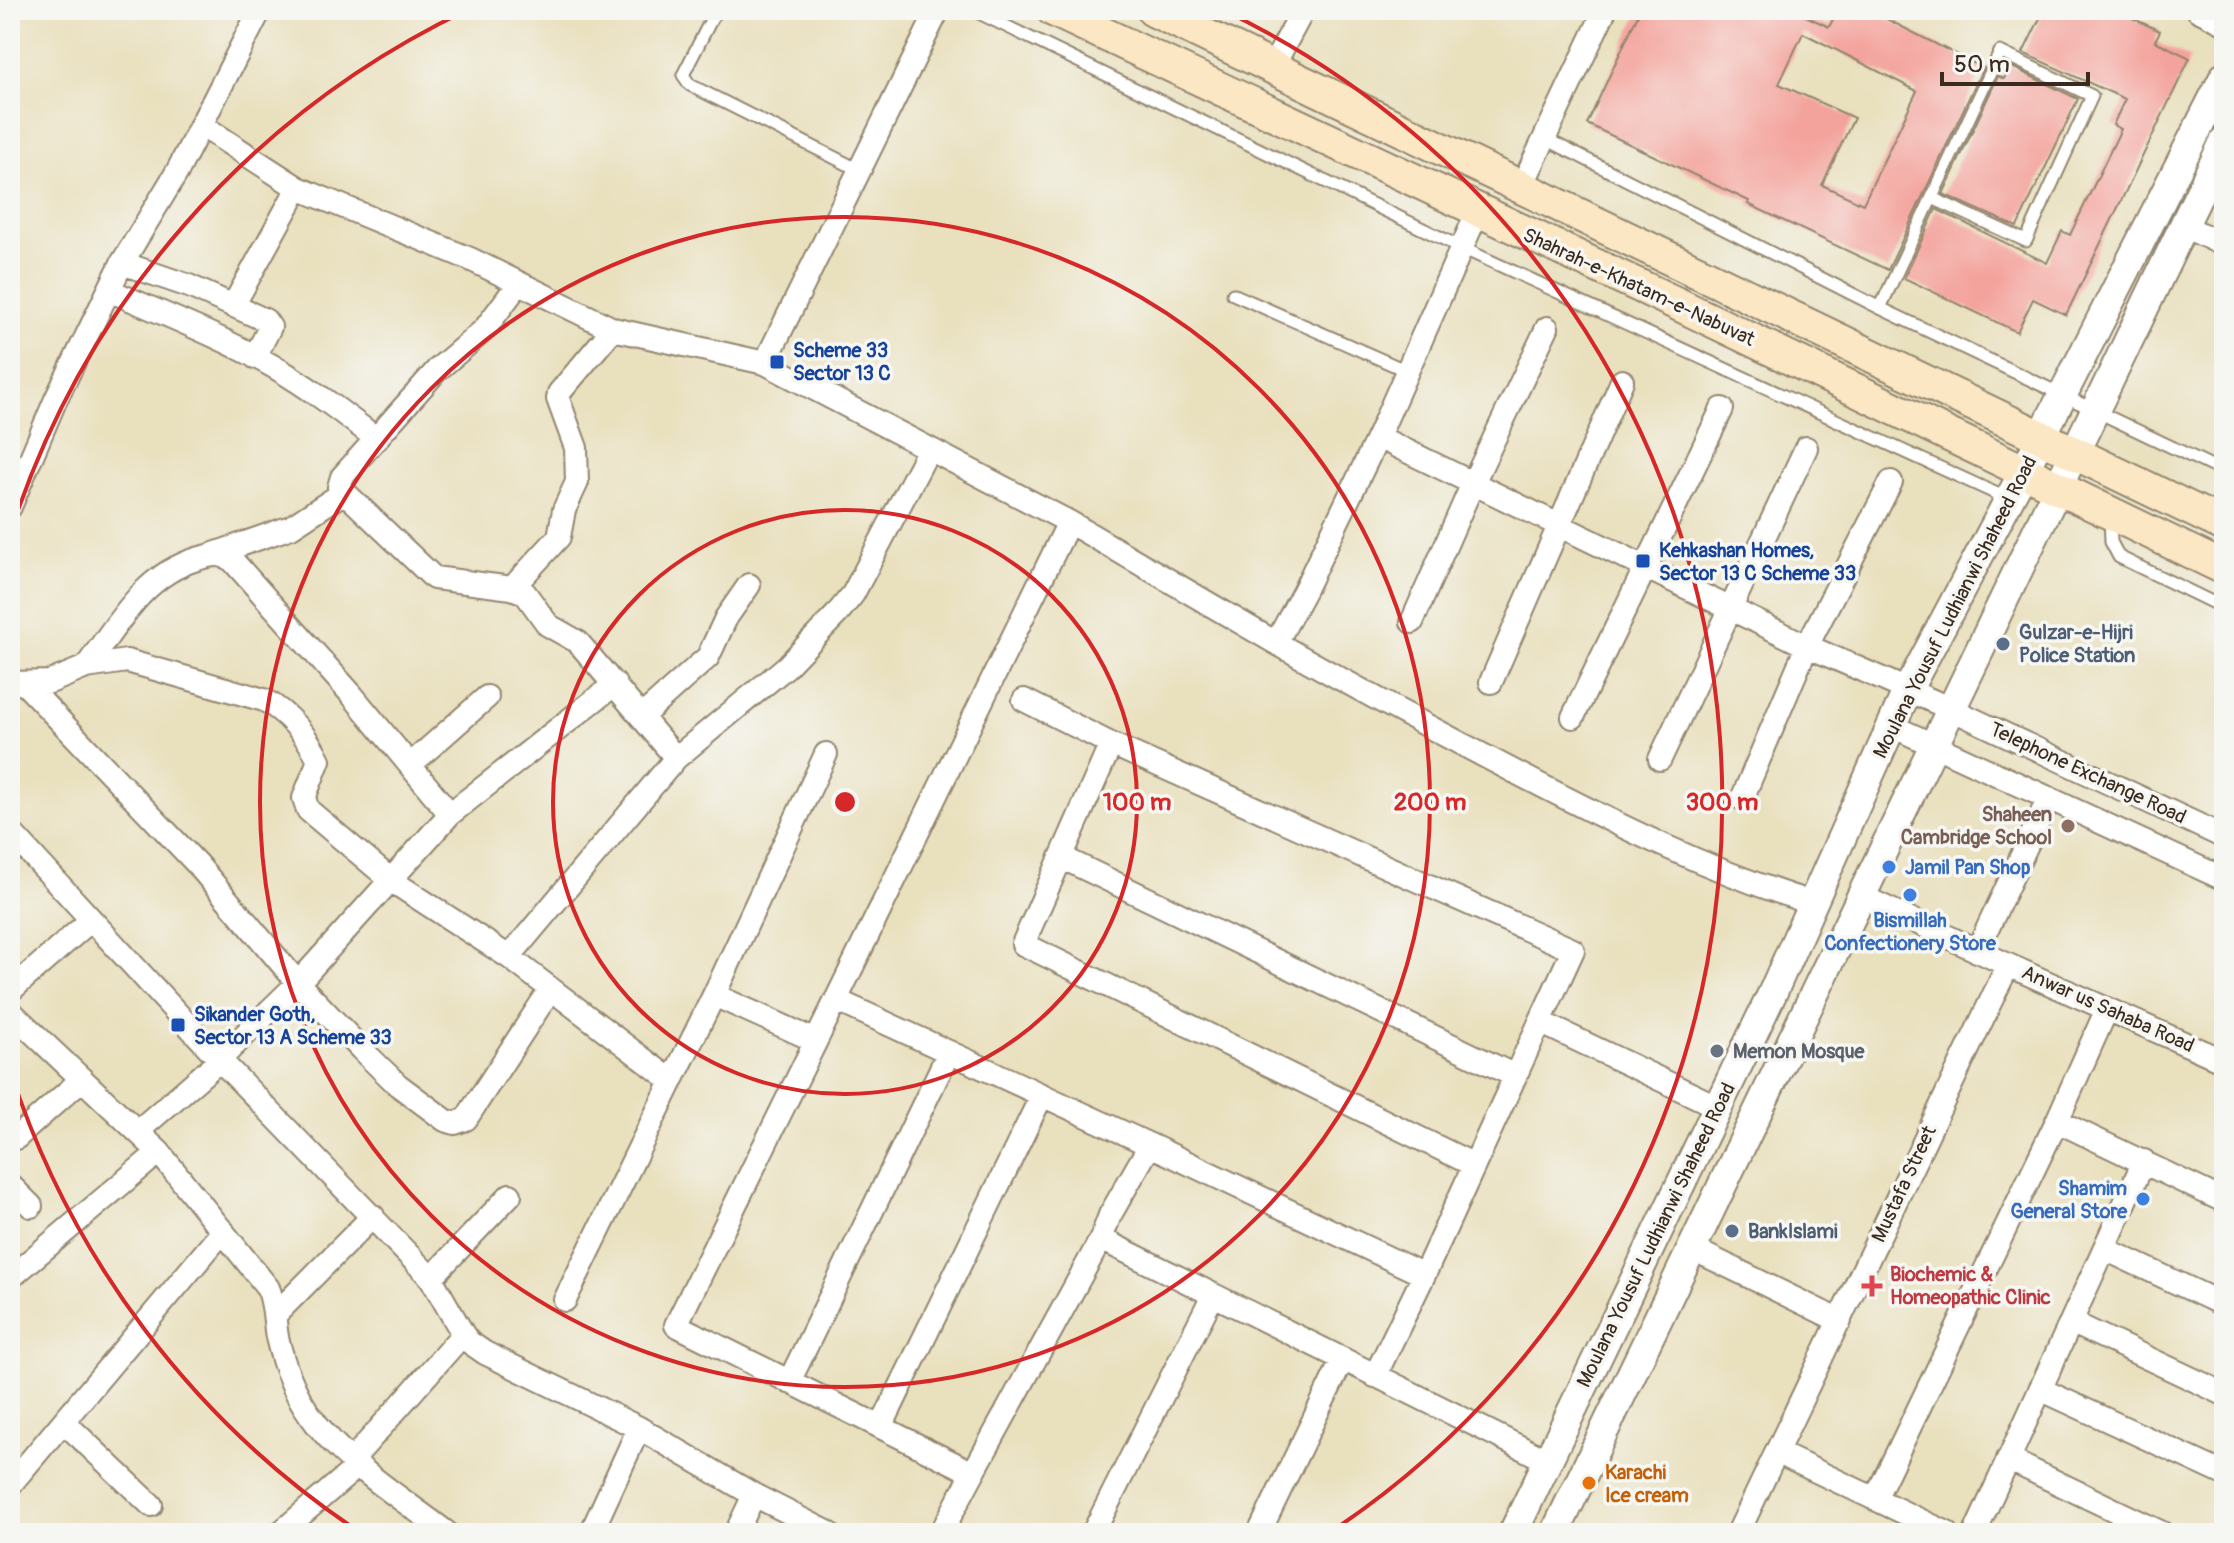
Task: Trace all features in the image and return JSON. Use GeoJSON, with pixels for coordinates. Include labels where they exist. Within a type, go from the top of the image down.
{"type":"FeatureCollection","features":[{"type":"Feature","properties":{"kind":"main road","name":"Shahrah-e-Khatam-e-Nabuvat"},"geometry":{"type":"LineString","coordinates":[[1053,10],[1682,306],[2016,486],[2059,489],[2224,568]]}},
{"type":"Feature","properties":{"kind":"main road","name":"Shahrah-e-Khatam-e-Nabuvat"},"geometry":{"type":"LineString","coordinates":[[1153,10],[2224,525]]}},
{"type":"Feature","properties":{"kind":"street"},"geometry":{"type":"LineString","coordinates":[[10,507],[56,399],[122,263],[177,172],[260,10]]}},
{"type":"Feature","properties":{"kind":"street"},"geometry":{"type":"LineString","coordinates":[[765,363],[938,10]]}},
{"type":"Feature","properties":{"kind":"street"},"geometry":{"type":"LineString","coordinates":[[1272,68],[1303,10]]}},
{"type":"Feature","properties":{"kind":"street"},"geometry":{"type":"LineString","coordinates":[[1521,188],[1605,10]]}},
{"type":"Feature","properties":{"kind":"street"},"geometry":{"type":"LineString","coordinates":[[2198,10],[2224,23]]}},
{"type":"Feature","properties":{"kind":"street","name":"Moulana Yousuf Ludhianwi Shaheed Road"},"geometry":{"type":"LineString","coordinates":[[1513,1533],[1718,1107],[1907,691],[2063,396],[2224,77]]}},
{"type":"Feature","properties":{"kind":"street"},"geometry":{"type":"LineString","coordinates":[[201,125],[298,188],[519,283],[613,329],[765,363],[1069,522],[1364,693],[1577,804],[1691,859],[1812,903]]}},
{"type":"Feature","properties":{"kind":"street","name":"Moulana Yousuf Ludhianwi Shaheed Road"},"geometry":{"type":"LineString","coordinates":[[1555,1533],[2097,412],[2224,142]]}},
{"type":"Feature","properties":{"kind":"street"},"geometry":{"type":"LineString","coordinates":[[233,306],[298,188]]}},
{"type":"Feature","properties":{"kind":"street"},"geometry":{"type":"LineString","coordinates":[[1276,643],[1378,437],[1478,211]]}},
{"type":"Feature","properties":{"kind":"street"},"geometry":{"type":"LineString","coordinates":[[2184,226],[2224,245]]}},
{"type":"Feature","properties":{"kind":"street"},"geometry":{"type":"LineString","coordinates":[[122,263],[189,286],[269,324],[255,357]]}},
{"type":"Feature","properties":{"kind":"street"},"geometry":{"type":"LineString","coordinates":[[519,283],[484,330],[437,370],[339,483],[343,493],[434,578],[512,588],[530,598],[548,625],[578,642],[676,758]]}},
{"type":"Feature","properties":{"kind":"street"},"geometry":{"type":"LineString","coordinates":[[109,290],[255,357],[309,389],[377,439]]}},
{"type":"Feature","properties":{"kind":"street"},"geometry":{"type":"LineString","coordinates":[[1412,622],[1473,483],[1547,328]]}},
{"type":"Feature","properties":{"kind":"street"},"geometry":{"type":"LineString","coordinates":[[512,588],[559,537],[564,510],[577,482],[576,448],[558,399],[559,393],[613,329]]}},
{"type":"Feature","properties":{"kind":"street"},"geometry":{"type":"LineString","coordinates":[[1491,682],[1622,381]]}},
{"type":"Feature","properties":{"kind":"street"},"geometry":{"type":"LineString","coordinates":[[1573,717],[1722,409]]}},
{"type":"Feature","properties":{"kind":"street","name":"Telephone Exchange Road"},"geometry":{"type":"LineString","coordinates":[[1378,437],[1807,646],[1951,709],[2224,837]]}},
{"type":"Feature","properties":{"kind":"street"},"geometry":{"type":"LineString","coordinates":[[1660,759],[1806,448]]}},
{"type":"Feature","properties":{"kind":"street"},"geometry":{"type":"LineString","coordinates":[[509,957],[676,758],[786,667],[845,604],[864,575],[929,449]]}},
{"type":"Feature","properties":{"kind":"street"},"geometry":{"type":"LineString","coordinates":[[1742,799],[1807,646],[1891,482]]}},
{"type":"Feature","properties":{"kind":"street"},"geometry":{"type":"LineString","coordinates":[[86,667],[155,579],[169,570],[291,527],[343,493]]}},
{"type":"Feature","properties":{"kind":"street"},"geometry":{"type":"LineString","coordinates":[[973,1473],[676,1325],[1069,522]]}},
{"type":"Feature","properties":{"kind":"street"},"geometry":{"type":"LineString","coordinates":[[214,554],[225,555],[233,561],[352,695],[450,814]]}},
{"type":"Feature","properties":{"kind":"street"},"geometry":{"type":"LineString","coordinates":[[642,716],[708,657],[726,618],[749,585]]}},
{"type":"Feature","properties":{"kind":"street"},"geometry":{"type":"LineString","coordinates":[[17,684],[50,682],[86,667],[127,661],[264,700],[275,706],[288,716],[319,760],[304,798],[308,810],[392,881],[509,957],[672,1081]]}},
{"type":"Feature","properties":{"kind":"street"},"geometry":{"type":"LineString","coordinates":[[17,684],[197,864],[298,983],[398,1085],[445,1120],[455,1123],[466,1119],[550,990]]}},
{"type":"Feature","properties":{"kind":"street"},"geometry":{"type":"LineString","coordinates":[[138,1131],[220,1060],[298,983],[450,814],[615,684]]}},
{"type":"Feature","properties":{"kind":"street"},"geometry":{"type":"LineString","coordinates":[[410,765],[487,697]]}},
{"type":"Feature","properties":{"kind":"street"},"geometry":{"type":"LineString","coordinates":[[1024,700],[1111,744],[1573,950],[1375,1376]]}},
{"type":"Feature","properties":{"kind":"street"},"geometry":{"type":"LineString","coordinates":[[1892,726],[2224,879]]}},
{"type":"Feature","properties":{"kind":"street"},"geometry":{"type":"LineString","coordinates":[[1111,744],[1023,944],[1474,1165]]}},
{"type":"Feature","properties":{"kind":"street"},"geometry":{"type":"LineString","coordinates":[[565,1300],[714,995],[826,754]]}},
{"type":"Feature","properties":{"kind":"street"},"geometry":{"type":"LineString","coordinates":[[1977,951],[2049,798]]}},
{"type":"Feature","properties":{"kind":"street"},"geometry":{"type":"LineString","coordinates":[[10,831],[220,1060],[431,1278],[469,1342],[485,1353],[639,1428],[754,1495],[829,1533]]}},
{"type":"Feature","properties":{"kind":"street"},"geometry":{"type":"LineString","coordinates":[[1061,857],[1515,1076]]}},
{"type":"Feature","properties":{"kind":"street","name":"Anwar us Sahaba Road"},"geometry":{"type":"LineString","coordinates":[[1861,896],[2224,1061]]}},
{"type":"Feature","properties":{"kind":"street"},"geometry":{"type":"LineString","coordinates":[[10,991],[91,920]]}},
{"type":"Feature","properties":{"kind":"street","name":"Mustafa Street"},"geometry":{"type":"LineString","coordinates":[[1738,1533],[2008,965]]}},
{"type":"Feature","properties":{"kind":"street"},"geometry":{"type":"LineString","coordinates":[[714,995],[816,1041]]}},
{"type":"Feature","properties":{"kind":"street"},"geometry":{"type":"LineString","coordinates":[[836,1000],[1424,1275]]}},
{"type":"Feature","properties":{"kind":"street"},"geometry":{"type":"LineString","coordinates":[[1875,1499],[2057,1121],[2107,1009]]}},
{"type":"Feature","properties":{"kind":"street"},"geometry":{"type":"LineString","coordinates":[[10,1011],[159,1152],[268,1288],[277,1336],[299,1401],[314,1423],[355,1462],[444,1532]]}},
{"type":"Feature","properties":{"kind":"street"},"geometry":{"type":"LineString","coordinates":[[1540,1022],[1718,1107]]}},
{"type":"Feature","properties":{"kind":"street"},"geometry":{"type":"LineString","coordinates":[[789,1382],[949,1052]]}},
{"type":"Feature","properties":{"kind":"street"},"geometry":{"type":"LineString","coordinates":[[16,1138],[82,1079]]}},
{"type":"Feature","properties":{"kind":"street"},"geometry":{"type":"LineString","coordinates":[[881,1427],[1042,1095]]}},
{"type":"Feature","properties":{"kind":"street"},"geometry":{"type":"LineString","coordinates":[[2057,1121],[2224,1201]]}},
{"type":"Feature","properties":{"kind":"street"},"geometry":{"type":"LineString","coordinates":[[941,1533],[1150,1145]]}},
{"type":"Feature","properties":{"kind":"street"},"geometry":{"type":"LineString","coordinates":[[10,1278],[159,1152]]}},
{"type":"Feature","properties":{"kind":"street"},"geometry":{"type":"LineString","coordinates":[[1975,1533],[2144,1161]]}},
{"type":"Feature","properties":{"kind":"street"},"geometry":{"type":"LineString","coordinates":[[10,1185],[31,1206]]}},
{"type":"Feature","properties":{"kind":"street"},"geometry":{"type":"LineString","coordinates":[[431,1278],[510,1195]]}},
{"type":"Feature","properties":{"kind":"street"},"geometry":{"type":"LineString","coordinates":[[275,1315],[373,1216]]}},
{"type":"Feature","properties":{"kind":"street"},"geometry":{"type":"LineString","coordinates":[[10,1485],[223,1231]]}},
{"type":"Feature","properties":{"kind":"street"},"geometry":{"type":"LineString","coordinates":[[1101,1239],[1548,1461]]}},
{"type":"Feature","properties":{"kind":"street"},"geometry":{"type":"LineString","coordinates":[[1691,1248],[1840,1321]]}},
{"type":"Feature","properties":{"kind":"street"},"geometry":{"type":"LineString","coordinates":[[2105,1249],[2224,1305]]}},
{"type":"Feature","properties":{"kind":"street"},"geometry":{"type":"LineString","coordinates":[[1093,1533],[1213,1295]]}},
{"type":"Feature","properties":{"kind":"street"},"geometry":{"type":"LineString","coordinates":[[2071,1322],[2224,1394]]}},
{"type":"Feature","properties":{"kind":"street"},"geometry":{"type":"LineString","coordinates":[[280,1533],[355,1462],[463,1334]]}},
{"type":"Feature","properties":{"kind":"street"},"geometry":{"type":"LineString","coordinates":[[1259,1533],[1343,1359]]}},
{"type":"Feature","properties":{"kind":"street"},"geometry":{"type":"LineString","coordinates":[[2040,1389],[2224,1474]]}},
{"type":"Feature","properties":{"kind":"street"},"geometry":{"type":"LineString","coordinates":[[64,1422],[151,1505]]}},
{"type":"Feature","properties":{"kind":"street"},"geometry":{"type":"LineString","coordinates":[[591,1533],[639,1428]]}},
{"type":"Feature","properties":{"kind":"street"},"geometry":{"type":"LineString","coordinates":[[1776,1452],[1947,1533]]}},
{"type":"Feature","properties":{"kind":"street"},"geometry":{"type":"LineString","coordinates":[[2008,1459],[2162,1533]]}},
{"type":"Feature","properties":{"kind":"street"},"geometry":{"type":"LineString","coordinates":[[736,1533],[754,1495]]}},
{"type":"Feature","properties":{"kind":"lane"},"geometry":{"type":"LineString","coordinates":[[716,10],[683,75],[690,85],[859,170]]}},
{"type":"Feature","properties":{"kind":"lane"},"geometry":{"type":"LineString","coordinates":[[973,10],[1462,248],[2016,486]]}},
{"type":"Feature","properties":{"kind":"lane"},"geometry":{"type":"LineString","coordinates":[[1880,308],[2000,52],[2092,96],[2026,241],[1932,198]]}},
{"type":"Feature","properties":{"kind":"lane"},"geometry":{"type":"LineString","coordinates":[[1544,138],[1880,308],[2224,472]]}},
{"type":"Feature","properties":{"kind":"lane"},"geometry":{"type":"LineString","coordinates":[[1233,294],[1407,371]]}},
{"type":"Feature","properties":{"kind":"lane"},"geometry":{"type":"LineString","coordinates":[[2110,514],[2111,542],[2119,557],[2224,608]]}},
{"type":"Feature","properties":{"kind":"building"},"geometry":{"type":"Polygon","coordinates":[[[1640,10],[1793,10],[1829,27],[1838,10],[1869,10],[1983,68],[1888,270],[1587,124],[1640,10]],[[1803,33],[1779,84],[1854,118],[1822,185],[1863,204],[1917,91],[1803,33]]]}},
{"type":"Feature","properties":{"kind":"building"},"geometry":{"type":"Polygon","coordinates":[[[2044,10],[2115,10],[2160,31],[2155,41],[2190,58],[2066,315],[2033,299],[2017,332],[1904,278],[1936,209],[2047,263],[2062,231],[2070,235],[2121,129],[2113,125],[2125,99],[2023,53],[2044,10]]]}},
{"type":"Feature","properties":{"kind":"building"},"geometry":{"type":"Polygon","coordinates":[[[2010,66],[2078,99],[2017,227],[1943,194],[1998,76],[2004,79],[2010,66]]]}},
{"type":"Feature","properties":{"kind":"place","name":"Scheme 33 Sector 13 C"},"geometry":{"type":"Point","coordinates":[777,362]}},
{"type":"Feature","properties":{"kind":"place","name":"Kehkashan Homes, Sector 13 C Scheme 33"},"geometry":{"type":"Point","coordinates":[1643,561]}},
{"type":"Feature","properties":{"kind":"place","name":"Gulzar-e-Hijri Police Station"},"geometry":{"type":"Point","coordinates":[2003,644]}},
{"type":"Feature","properties":{"kind":"place","name":"Shaheen Cambridge School"},"geometry":{"type":"Point","coordinates":[2068,826]}},
{"type":"Feature","properties":{"kind":"place","name":"Jamil Pan Shop"},"geometry":{"type":"Point","coordinates":[1889,867]}},
{"type":"Feature","properties":{"kind":"place","name":"Bismillah Confectionery Store"},"geometry":{"type":"Point","coordinates":[1910,895]}},
{"type":"Feature","properties":{"kind":"place","name":"Sikander Goth, Sector 13 A Scheme 33"},"geometry":{"type":"Point","coordinates":[178,1025]}},
{"type":"Feature","properties":{"kind":"place","name":"Memon Mosque"},"geometry":{"type":"Point","coordinates":[1717,1051]}},
{"type":"Feature","properties":{"kind":"place","name":"Shamim General Store"},"geometry":{"type":"Point","coordinates":[2143,1199]}},
{"type":"Feature","properties":{"kind":"place","name":"BankIslami"},"geometry":{"type":"Point","coordinates":[1732,1231]}},
{"type":"Feature","properties":{"kind":"place","name":"Biochemic & Homeopathic Clinic"},"geometry":{"type":"Point","coordinates":[1872,1286]}},
{"type":"Feature","properties":{"kind":"place","name":"Karachi Ice cream"},"geometry":{"type":"Point","coordinates":[1589,1483]}}]}
